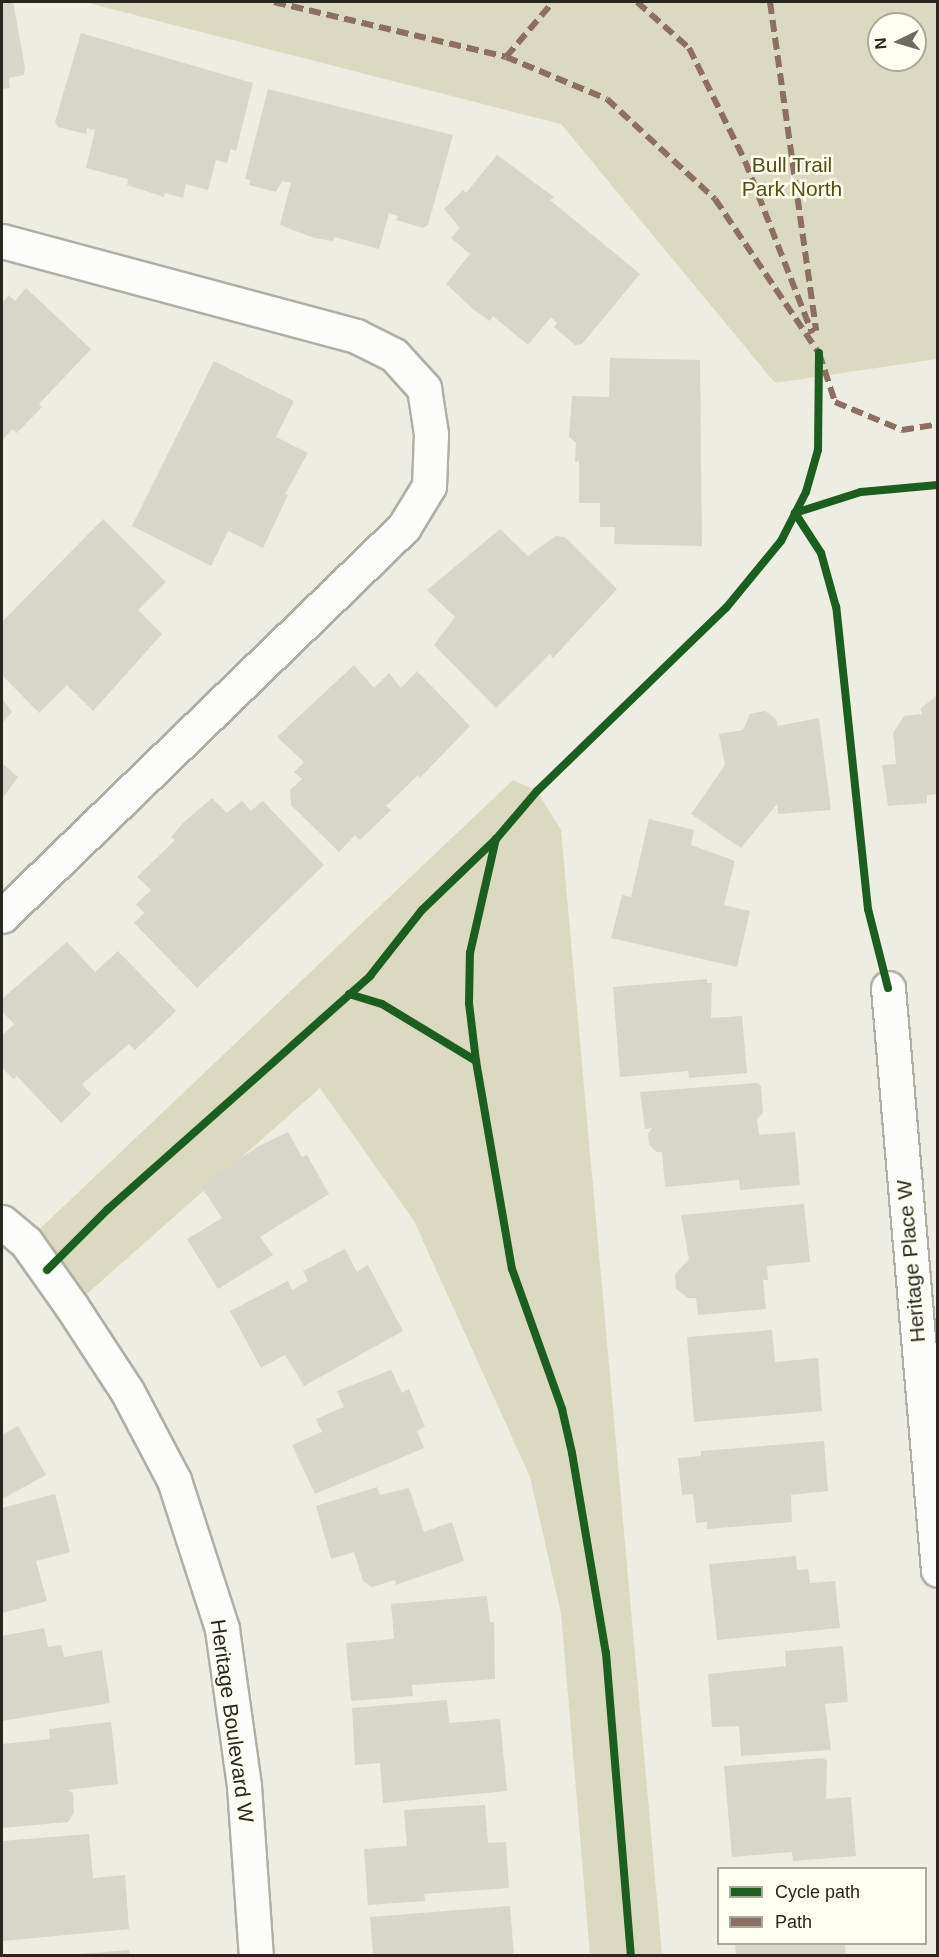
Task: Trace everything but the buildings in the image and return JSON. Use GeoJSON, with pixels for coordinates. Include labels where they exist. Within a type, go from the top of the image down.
{"type":"FeatureCollection","features":[{"type":"Feature","properties":{"kind":"street"},"geometry":{"type":"LineString","coordinates":[[2,241],[356,336],[394,355],[424,388],[431,434],[429,486],[404,527],[2,916]]}},
{"type":"Feature","properties":{"kind":"street","name":"Heritage Place W"},"geometry":{"type":"LineString","coordinates":[[888,988],[938,1570]]}},
{"type":"Feature","properties":{"kind":"street","name":"Heritage Boulevard W"},"geometry":{"type":"LineString","coordinates":[[2,1222],[26,1242],[72,1307],[127,1391],[174,1480],[222,1629],[244,1786],[256,1956]]}},
{"type":"Feature","properties":{"kind":"green space","name":"Bull Trail Park North"},"geometry":{"type":"Polygon","coordinates":[[[84,2],[937,2],[937,359],[775,383],[561,124],[84,2]]]}},
{"type":"Feature","properties":{"kind":"green space"},"geometry":{"type":"Polygon","coordinates":[[[513,780],[537,791],[561,830],[662,1955],[590,1955],[561,1613],[530,1477],[414,1221],[320,1088],[72,1307],[26,1242],[513,780]]]}},
{"type":"Feature","properties":{"kind":"marked path"},"geometry":{"type":"LineString","coordinates":[[274,2],[506,57],[607,99],[715,199],[819,353],[835,402],[902,430],[938,424]]}},
{"type":"Feature","properties":{"kind":"marked path"},"geometry":{"type":"LineString","coordinates":[[506,57],[553,2]]}},
{"type":"Feature","properties":{"kind":"marked path"},"geometry":{"type":"LineString","coordinates":[[637,2],[689,48],[745,161],[812,333]]}},
{"type":"Feature","properties":{"kind":"marked path"},"geometry":{"type":"LineString","coordinates":[[770,2],[816,331]]}},
{"type":"Feature","properties":{"kind":"cycle path"},"geometry":{"type":"LineString","coordinates":[[47,1270],[108,1209],[370,976],[422,910],[496,839],[537,791],[726,608],[781,541],[806,492],[818,450],[819,353]]}},
{"type":"Feature","properties":{"kind":"cycle path"},"geometry":{"type":"LineString","coordinates":[[888,988],[868,909],[836,607],[821,553],[795,513],[861,492],[938,485]]}},
{"type":"Feature","properties":{"kind":"cycle path"},"geometry":{"type":"LineString","coordinates":[[476,1061],[469,1003],[470,953],[496,839]]}},
{"type":"Feature","properties":{"kind":"cycle path"},"geometry":{"type":"LineString","coordinates":[[349,994],[382,1004],[476,1061],[512,1269],[562,1409],[572,1453],[606,1653],[631,1956]]}}]}
